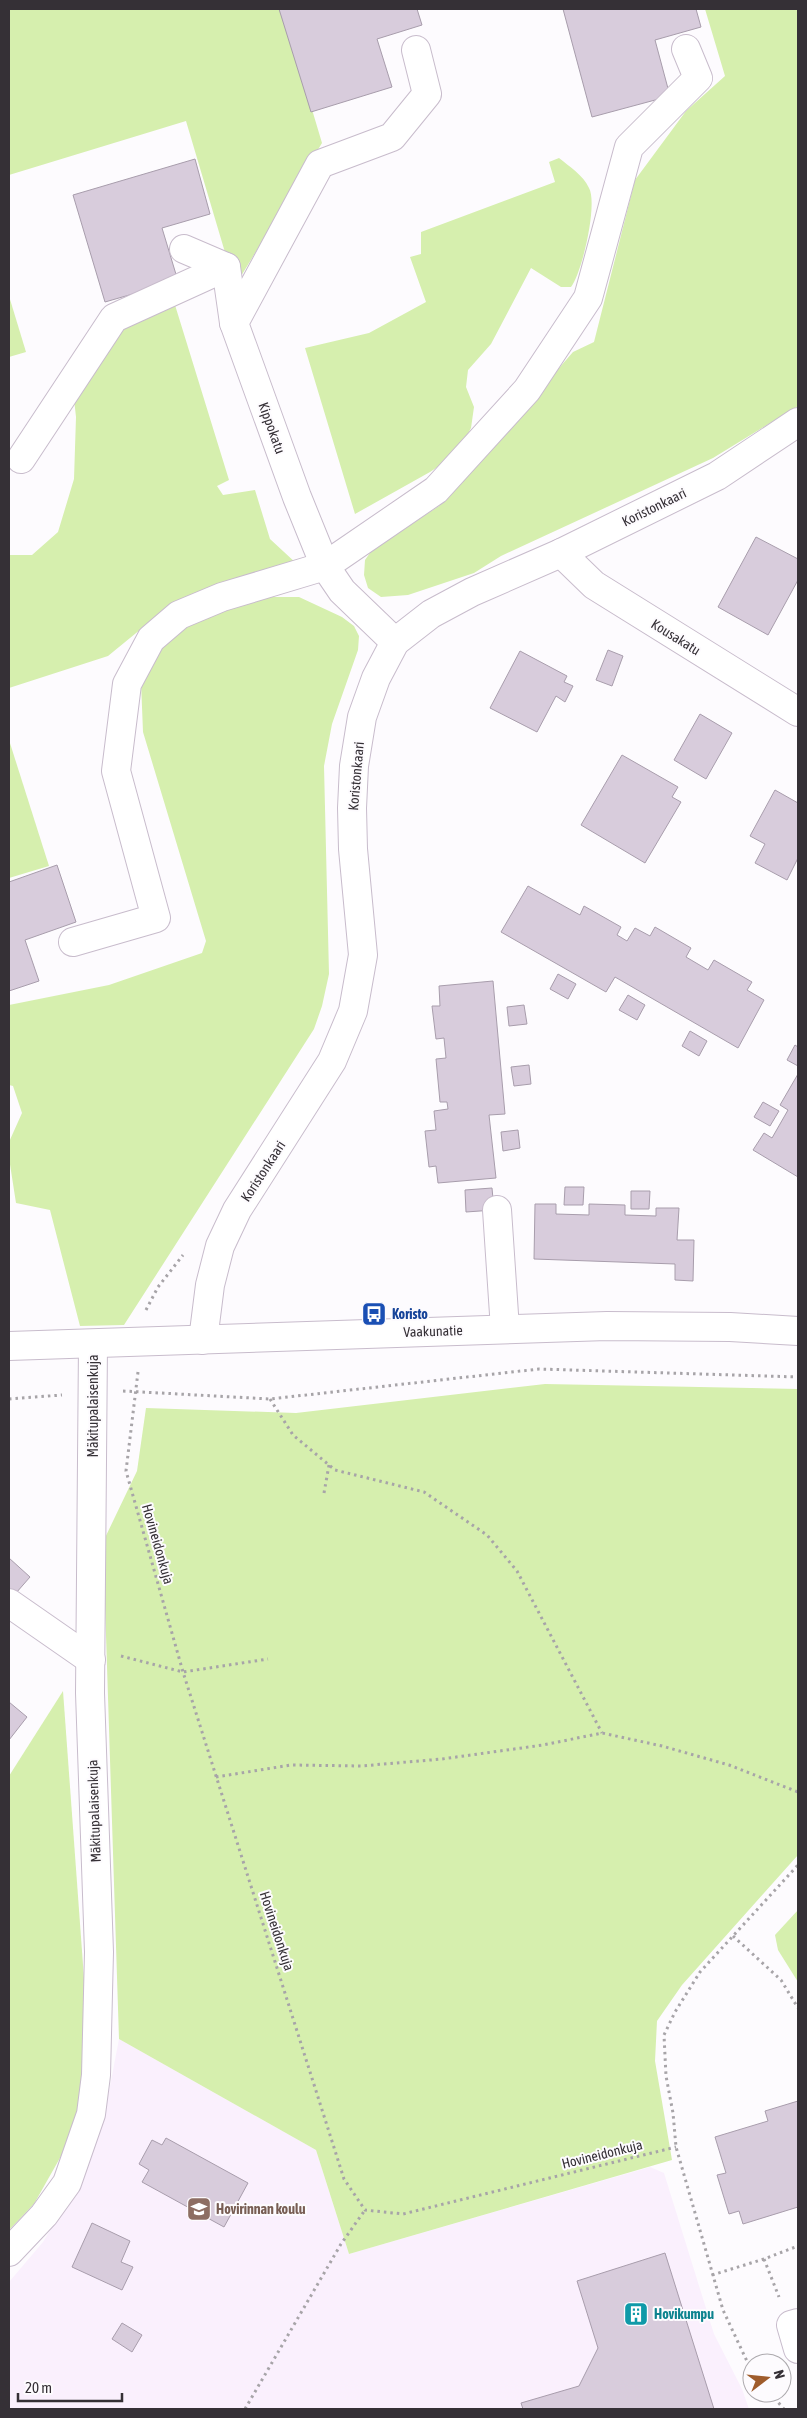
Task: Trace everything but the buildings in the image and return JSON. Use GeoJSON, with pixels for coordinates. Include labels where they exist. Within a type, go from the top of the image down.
{"type":"FeatureCollection","features":[{"type":"Feature","properties":{"kind":"street"},"geometry":{"type":"LineString","coordinates":[[73,942],[156,918],[116,771],[127,684],[151,638],[180,615],[222,597],[325,566],[436,490],[528,390],[588,298],[630,147],[698,78],[686,49]]}},
{"type":"Feature","properties":{"kind":"street"},"geometry":{"type":"LineString","coordinates":[[234,323],[303,200],[320,164],[392,137],[428,94],[416,50]]}},
{"type":"Feature","properties":{"kind":"street"},"geometry":{"type":"LineString","coordinates":[[184,249],[226,267]]}},
{"type":"Feature","properties":{"kind":"street"},"geometry":{"type":"LineString","coordinates":[[21,459],[114,318],[226,267]]}},
{"type":"Feature","properties":{"kind":"street","name":"Kippokatu"},"geometry":{"type":"LineString","coordinates":[[226,267],[234,323],[297,497],[325,566],[342,591],[395,642]]}},
{"type":"Feature","properties":{"kind":"street","name":"Koristonkaari"},"geometry":{"type":"LineString","coordinates":[[203,1340],[210,1285],[220,1246],[237,1210],[332,1061],[353,1011],[363,955],[352,849],[354,766],[362,717],[376,678],[395,642],[431,614],[472,592],[561,553],[717,476],[798,422]]}},
{"type":"Feature","properties":{"kind":"street","name":"Kousakatu"},"geometry":{"type":"LineString","coordinates":[[561,553],[594,585],[798,712]]}},
{"type":"Feature","properties":{"kind":"street"},"geometry":{"type":"LineString","coordinates":[[497,1210],[505,1329]]}},
{"type":"Feature","properties":{"kind":"street","name":"Vaakunatie"},"geometry":{"type":"LineString","coordinates":[[9,1346],[607,1326],[730,1327],[798,1331]]}},
{"type":"Feature","properties":{"kind":"street","name":"Mäkitupalaisenkuja"},"geometry":{"type":"LineString","coordinates":[[9,2252],[44,2215],[66,2184],[91,2114],[99,2033],[99,1952],[91,1654],[93,1344]]}},
{"type":"Feature","properties":{"kind":"street"},"geometry":{"type":"LineString","coordinates":[[9,1603],[91,1654]]}},
{"type":"Feature","properties":{"kind":"path","name":"Hovineidonkuja"},"geometry":{"type":"LineString","coordinates":[[187,1250],[154,1294],[143,1316],[139,1342],[137,1392],[126,1471],[183,1672],[344,2179],[365,2210],[403,2214],[676,2147]]}},
{"type":"Feature","properties":{"kind":"path"},"geometry":{"type":"LineString","coordinates":[[178,1394],[270,1399],[539,1369],[798,1376]]}},
{"type":"Feature","properties":{"kind":"path"},"geometry":{"type":"LineString","coordinates":[[270,1399],[293,1436],[335,1470],[424,1492],[487,1535],[517,1571],[602,1733]]}},
{"type":"Feature","properties":{"kind":"path"},"geometry":{"type":"LineString","coordinates":[[324,1493],[329,1464]]}},
{"type":"Feature","properties":{"kind":"path"},"geometry":{"type":"LineString","coordinates":[[91,1654],[183,1672],[268,1659]]}},
{"type":"Feature","properties":{"kind":"path"},"geometry":{"type":"LineString","coordinates":[[216,1777],[292,1765],[361,1766],[442,1760],[543,1746],[602,1733],[662,1746],[729,1765],[798,1792]]}},
{"type":"Feature","properties":{"kind":"path"},"geometry":{"type":"LineString","coordinates":[[743,2353],[723,2310],[676,2147],[673,2113],[666,2076],[664,2035],[675,2012],[700,1972],[798,1865]]}},
{"type":"Feature","properties":{"kind":"path"},"geometry":{"type":"LineString","coordinates":[[733,1936],[781,1980],[798,2008]]}},
{"type":"Feature","properties":{"kind":"path"},"geometry":{"type":"LineString","coordinates":[[245,2409],[341,2244],[365,2210]]}},
{"type":"Feature","properties":{"kind":"path"},"geometry":{"type":"LineString","coordinates":[[712,2275],[798,2246]]}},
{"type":"Feature","properties":{"kind":"path"},"geometry":{"type":"LineString","coordinates":[[764,2259],[796,2332]]}},
{"type":"Feature","properties":{"kind":"shaded area","name":"Hovirinnan koulu"},"geometry":{"type":"Polygon","coordinates":[[[119,2039],[316,2150],[349,2254],[650,2167],[664,2173],[714,2334],[742,2389],[742,2403],[747,2403],[749,2409],[9,2409],[9,2282],[43,2242],[82,2177],[105,2112],[119,2039]]]}},
{"type":"Feature","properties":{"kind":"green space"},"geometry":{"type":"Polygon","coordinates":[[[9,9],[282,9],[322,143],[235,286],[186,121],[9,175],[9,9]]]}},
{"type":"Feature","properties":{"kind":"green space"},"geometry":{"type":"Polygon","coordinates":[[[705,9],[798,9],[798,406],[713,458],[501,556],[474,573],[408,595],[381,597],[368,588],[364,575],[365,560],[381,537],[410,525],[439,506],[573,352],[594,342],[635,180],[686,111],[725,76],[705,9]]]}},
{"type":"Feature","properties":{"kind":"green space"},"geometry":{"type":"Polygon","coordinates":[[[559,158],[583,179],[589,188],[591,196],[592,208],[588,238],[580,268],[571,287],[561,287],[531,268],[491,344],[468,370],[466,387],[474,407],[471,428],[457,454],[430,472],[355,514],[305,348],[369,333],[426,302],[410,257],[421,254],[421,232],[555,182],[549,162],[559,158]]]}},
{"type":"Feature","properties":{"kind":"green space"},"geometry":{"type":"Polygon","coordinates":[[[9,296],[26,352],[9,357],[9,296]]]}},
{"type":"Feature","properties":{"kind":"green space"},"geometry":{"type":"Polygon","coordinates":[[[175,305],[229,480],[217,486],[223,495],[255,490],[270,539],[297,564],[152,620],[108,656],[9,688],[9,555],[32,555],[58,532],[74,479],[76,417],[72,381],[88,332],[175,305]]]}},
{"type":"Feature","properties":{"kind":"green space"},"geometry":{"type":"Polygon","coordinates":[[[267,597],[299,597],[342,617],[354,626],[359,636],[358,650],[332,724],[324,766],[329,974],[322,1006],[314,1029],[124,1325],[80,1326],[50,1210],[16,1203],[9,1158],[9,1142],[22,1113],[13,1086],[9,1085],[9,1005],[109,985],[202,953],[206,941],[143,732],[141,682],[161,636],[189,617],[267,597]]]}},
{"type":"Feature","properties":{"kind":"green space"},"geometry":{"type":"Polygon","coordinates":[[[9,740],[49,866],[9,878],[9,740]]]}},
{"type":"Feature","properties":{"kind":"green space"},"geometry":{"type":"Polygon","coordinates":[[[545,1384],[798,1389],[798,1855],[682,1985],[657,2021],[655,2061],[672,2160],[349,2254],[316,2150],[119,2039],[103,1542],[137,1471],[146,1408],[296,1413],[545,1384]]]}},
{"type":"Feature","properties":{"kind":"green space"},"geometry":{"type":"Polygon","coordinates":[[[63,1691],[88,2033],[82,2099],[65,2149],[34,2204],[9,2230],[9,1776],[63,1691]]]}},
{"type":"Feature","properties":{"kind":"green space"},"geometry":{"type":"Polygon","coordinates":[[[798,1910],[798,1982],[778,1950],[775,1935],[798,1910]]]}},
{"type":"Feature","properties":{"kind":"place","name":"Koristo"},"geometry":{"type":"Point","coordinates":[374,1314]}},
{"type":"Feature","properties":{"kind":"place","name":"Hovirinnan koulu"},"geometry":{"type":"Point","coordinates":[199,2209]}},
{"type":"Feature","properties":{"kind":"place","name":"Hovikumpu"},"geometry":{"type":"Point","coordinates":[636,2314]}}]}
